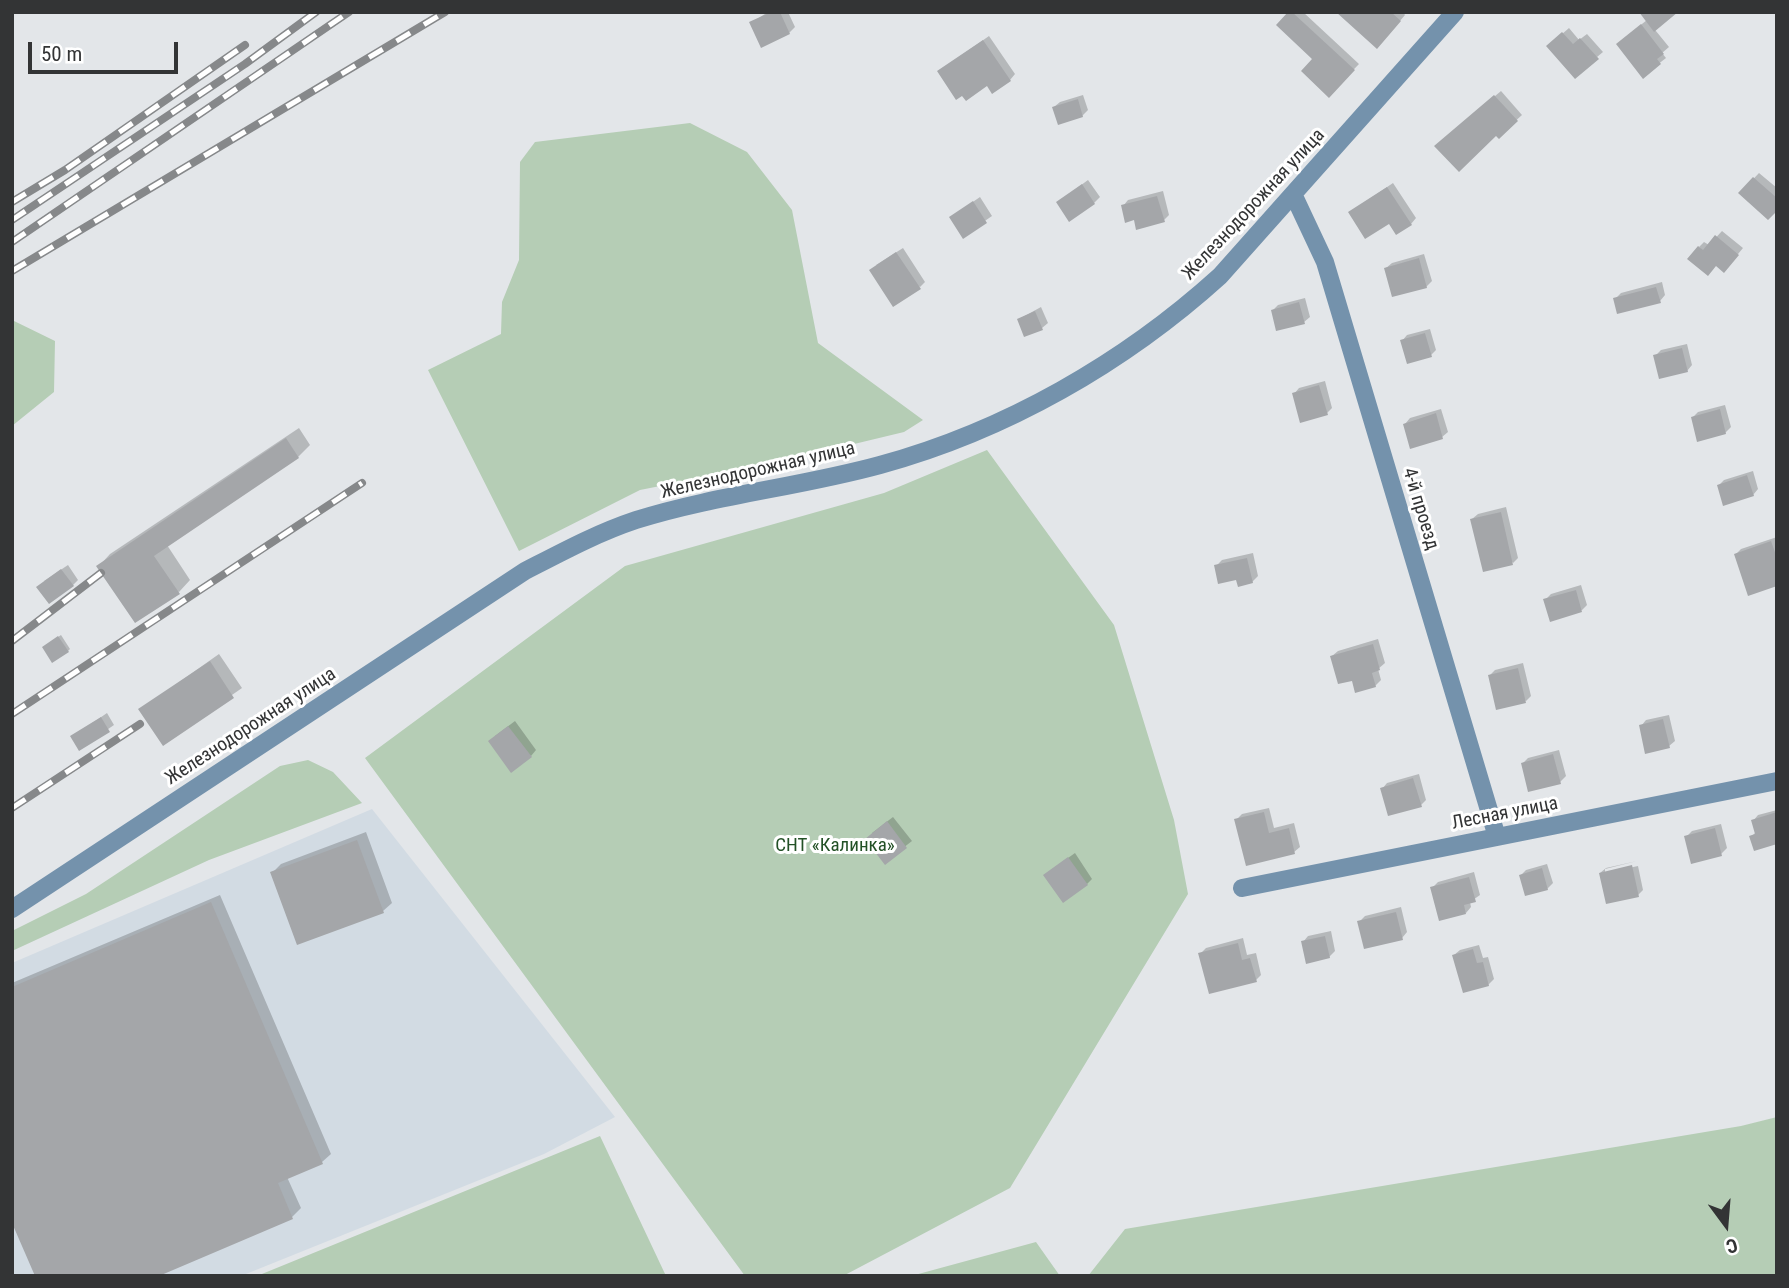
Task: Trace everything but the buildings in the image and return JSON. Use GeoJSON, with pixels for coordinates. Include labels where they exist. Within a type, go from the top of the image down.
{"type":"FeatureCollection","features":[{"type":"Feature","properties":{"kind":"street","name":"Железнодорожная улица"},"geometry":{"type":"LineString","coordinates":[[12,909],[526,571],[583,540],[638,520],[878,466],[978,432],[1018,413],[1091,371],[1185,308],[1220,276],[1455,12]]}},
{"type":"Feature","properties":{"kind":"street","name":"4-й проезд"},"geometry":{"type":"LineString","coordinates":[[1294,196],[1325,262],[1497,837]]}},
{"type":"Feature","properties":{"kind":"street","name":"Лесная улица"},"geometry":{"type":"LineString","coordinates":[[1241,888],[1777,781]]}},
{"type":"Feature","properties":{"kind":"shaded area"},"geometry":{"type":"Polygon","coordinates":[[[372,809],[615,1117],[544,1154],[241,1276],[12,1276],[12,963],[372,809]]]}},
{"type":"Feature","properties":{"kind":"green space"},"geometry":{"type":"Polygon","coordinates":[[[690,123],[747,152],[792,210],[818,343],[923,420],[904,432],[771,464],[640,490],[519,551],[428,370],[501,334],[502,302],[519,260],[520,162],[535,142],[690,123]]]}},
{"type":"Feature","properties":{"kind":"green space"},"geometry":{"type":"Polygon","coordinates":[[[12,320],[55,341],[54,392],[12,426],[12,320]]]}},
{"type":"Feature","properties":{"kind":"green space","name":"СНТ «Калинка»"},"geometry":{"type":"Polygon","coordinates":[[[987,450],[1114,625],[1174,820],[1188,894],[1010,1188],[843,1276],[745,1276],[365,758],[625,566],[884,493],[987,450]]]}},
{"type":"Feature","properties":{"kind":"green space"},"geometry":{"type":"Polygon","coordinates":[[[308,760],[333,772],[362,803],[209,860],[12,951],[12,931],[86,894],[280,766],[308,760]]]}},
{"type":"Feature","properties":{"kind":"green space"},"geometry":{"type":"Polygon","coordinates":[[[1777,1117],[1777,1276],[1088,1276],[1125,1229],[1741,1126],[1777,1117]]]}},
{"type":"Feature","properties":{"kind":"green space"},"geometry":{"type":"Polygon","coordinates":[[[600,1136],[666,1276],[257,1276],[600,1136]]]}},
{"type":"Feature","properties":{"kind":"green space"},"geometry":{"type":"Polygon","coordinates":[[[1036,1242],[1060,1276],[911,1276],[1036,1242]]]}},
{"type":"Feature","properties":{"kind":"railway"},"geometry":{"type":"LineString","coordinates":[[12,220],[245,64],[316,12]]}},
{"type":"Feature","properties":{"kind":"railway"},"geometry":{"type":"LineString","coordinates":[[12,242],[349,12]]}},
{"type":"Feature","properties":{"kind":"railway"},"geometry":{"type":"LineString","coordinates":[[12,271],[445,12]]}},
{"type":"Feature","properties":{"kind":"railway"},"geometry":{"type":"LineString","coordinates":[[12,202],[65,170],[245,45]]}},
{"type":"Feature","properties":{"kind":"railway"},"geometry":{"type":"LineString","coordinates":[[12,714],[362,483]]}},
{"type":"Feature","properties":{"kind":"railway"},"geometry":{"type":"LineString","coordinates":[[12,641],[101,573]]}},
{"type":"Feature","properties":{"kind":"railway"},"geometry":{"type":"LineString","coordinates":[[12,808],[140,724]]}}]}
